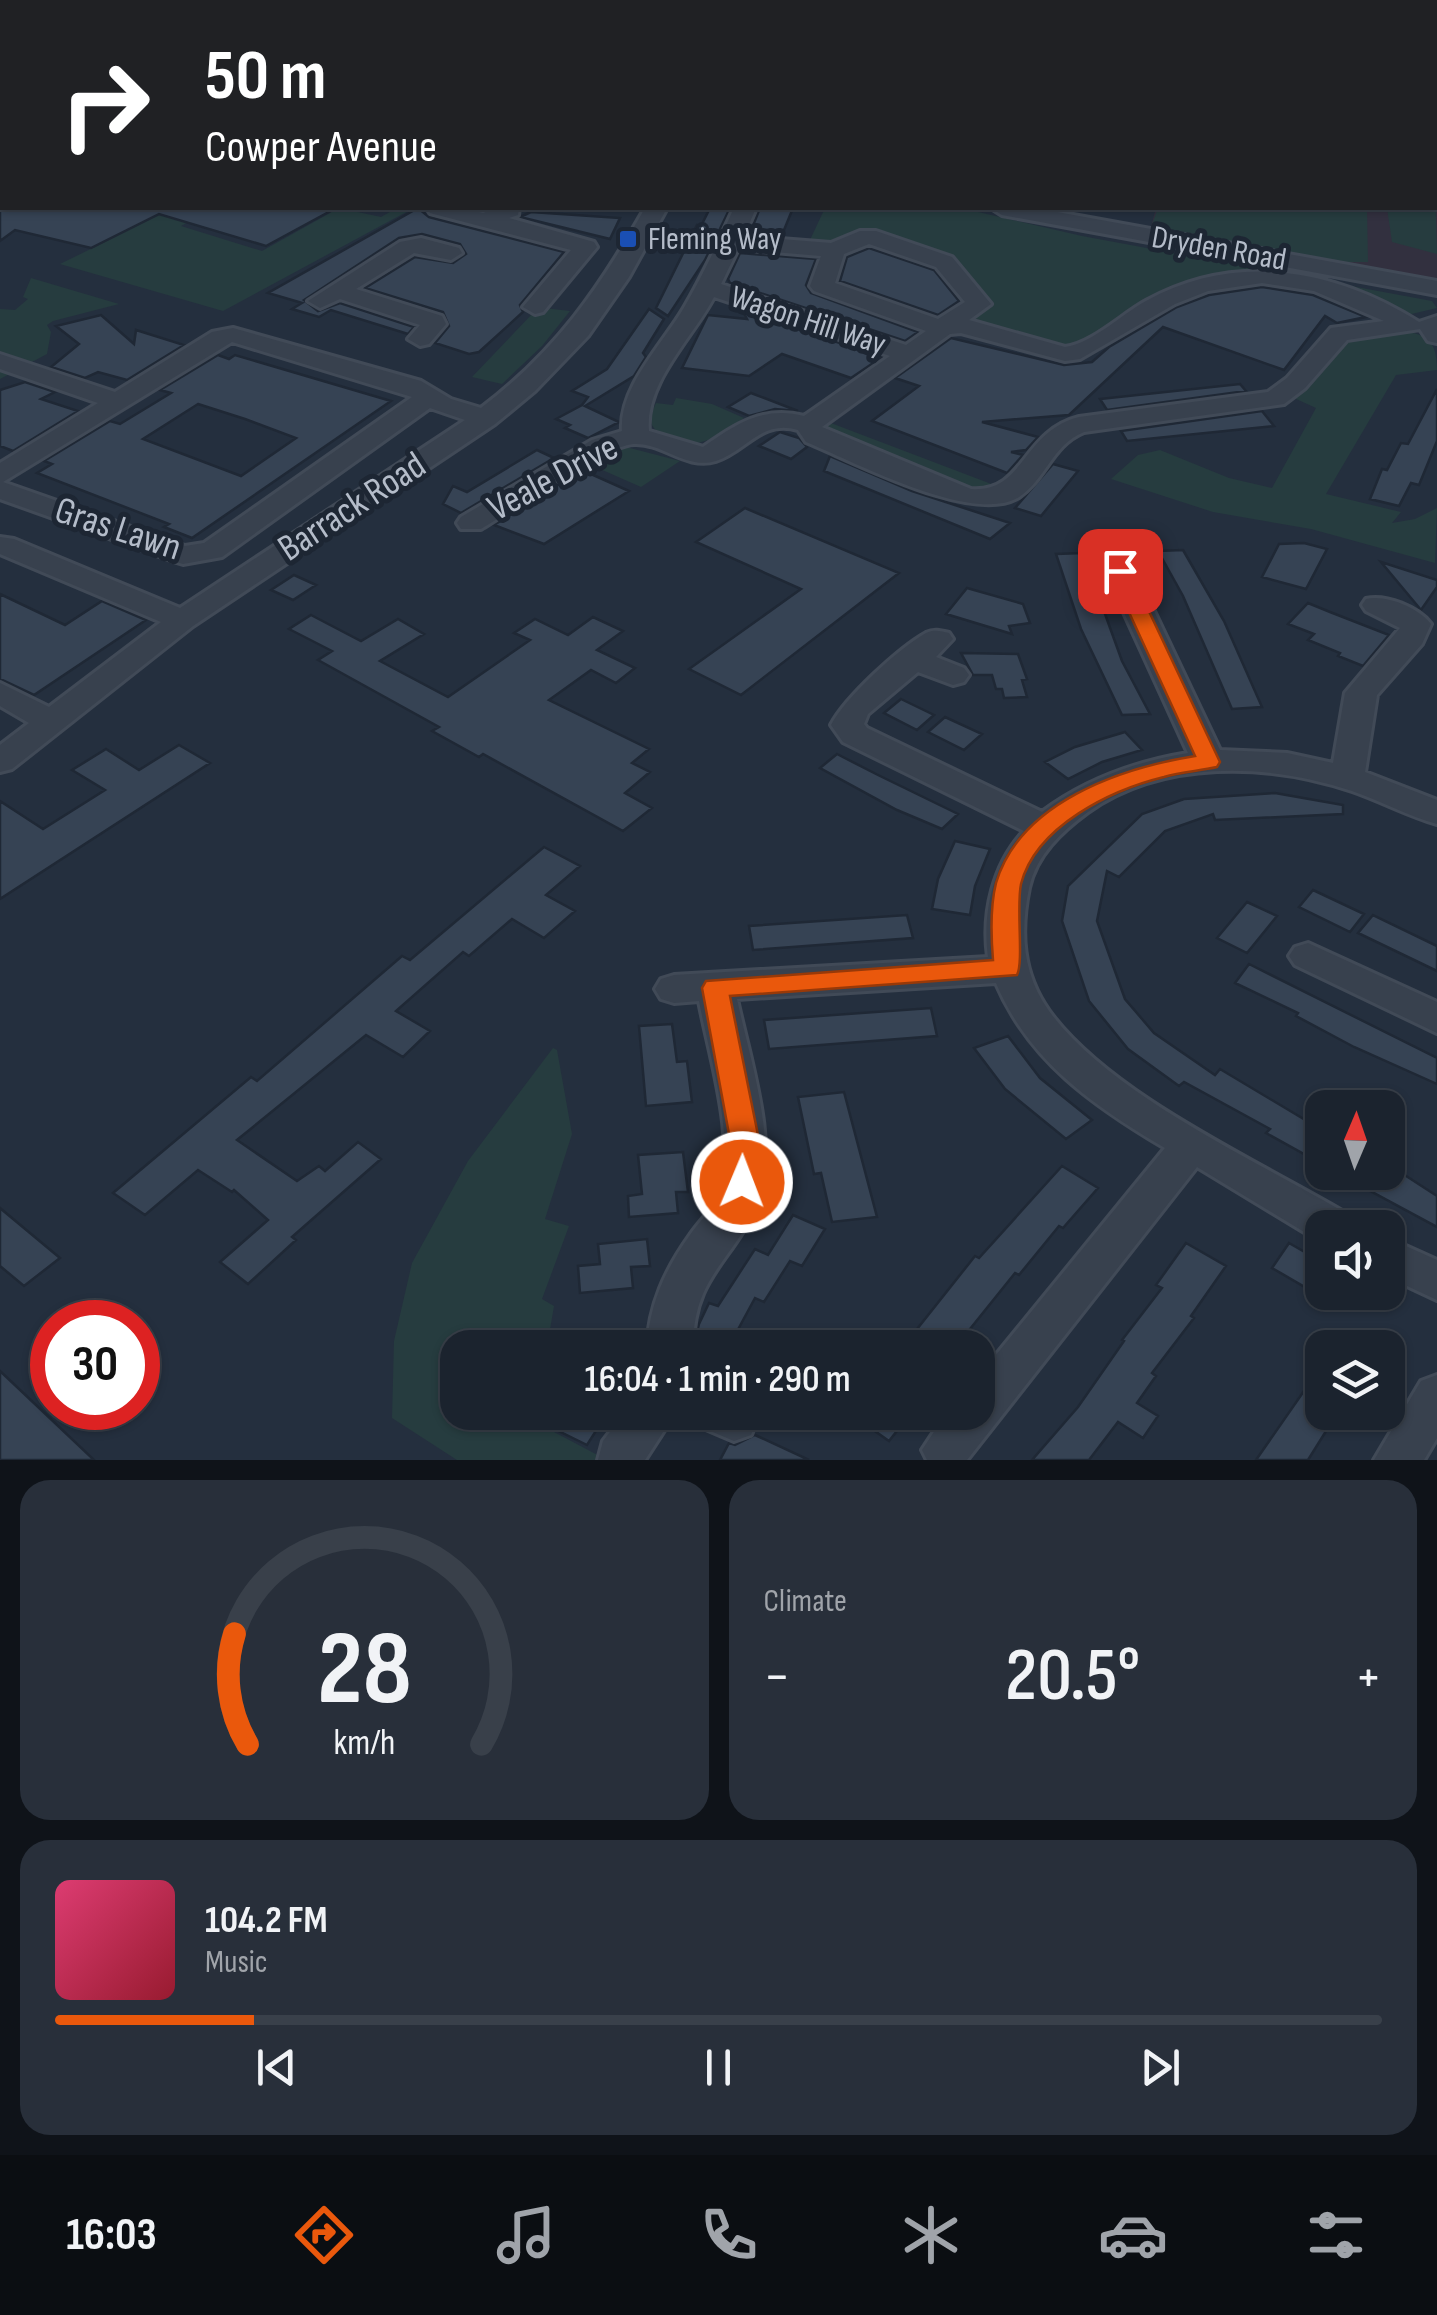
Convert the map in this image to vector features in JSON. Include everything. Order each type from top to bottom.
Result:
[{"type":"street","points":[[452,210],[503,217],[586,248],[540,300],[574,299]]},
{"type":"street","name":"Barrack Road","points":[[0,761],[182,620],[486,418],[544,369],[579,331],[618,277],[655,210]]},
{"type":"street","points":[[743,210],[702,296],[646,389],[634,421],[636,435],[700,456],[711,454],[767,419],[790,418],[808,425],[815,436],[966,497],[990,500],[1013,488],[1058,434],[1078,425],[1275,400],[1296,383],[1340,333],[1376,326],[1428,327]]},
{"type":"street","name":"Dryden Road","points":[[1013,210],[1437,288]]},
{"type":"street","points":[[420,339],[434,324],[432,320],[329,295],[408,247],[421,245],[458,257],[503,217]]},
{"type":"street","points":[[730,242],[834,250],[868,236],[951,266],[978,304],[808,425]]},
{"type":"street","points":[[834,250],[822,286],[940,328],[962,326],[1066,354],[1080,352],[1166,300],[1211,283],[1246,278],[1320,283],[1428,327]]},
{"type":"street","name":"Wagon Hill Way","points":[[702,296],[901,361]]},
{"type":"street","name":"Gras Lawn","points":[[0,475],[227,335],[243,336],[412,386],[486,418]]},
{"type":"street","points":[[0,361],[118,401]]},
{"type":"street","name":"Gras Lawn","points":[[0,490],[183,555],[212,551],[428,396]]},
{"type":"street","name":"Veale Drive","points":[[471,523],[601,446],[636,435]]},
{"type":"street","points":[[4,545],[182,620]]},
{"type":"street","points":[[1120,571],[1209,762]]},
{"type":"street","points":[[1347,777],[1361,692],[1411,638],[1416,624],[1377,605]]},
{"type":"street","points":[[953,676],[925,648],[855,710],[847,726],[855,734],[1045,827]]},
{"type":"street","points":[[0,693],[52,722]]},
{"type":"street","points":[[1305,1211],[1127,1106],[1064,1056],[1036,1023],[1007,969],[1004,934],[1009,883],[1027,847],[1045,827],[1106,788],[1162,769],[1209,762],[1266,762],[1347,777],[1437,813]]},
{"type":"street","points":[[1308,956],[1437,1020]]},
{"type":"street","points":[[669,1330],[677,1292],[729,1216],[742,1182],[746,1145],[695,989],[1007,969]]},
{"type":"street","points":[[995,1390],[1192,1144]]},
{"type":"street","points":[[1405,1265],[1437,1281]]},
{"type":"street","points":[[1398,1460],[1437,1396]]},
{"type":"street","points":[[620,1456],[640,1430]]},
{"type":"street","points":[[946,1450],[962,1430]]},
{"type":"shaded area","points":[[1155,210],[1437,210],[1437,279],[1150,230]]},
{"type":"green space","points":[[170,210],[210,210],[181,226],[262,251],[335,210],[381,217],[393,210],[410,210],[223,311],[60,264]]},
{"type":"green space","points":[[824,210],[970,210],[1082,236],[1432,301],[1437,308],[1403,316],[1320,282],[1209,282],[1068,352],[959,324],[981,306],[955,269],[865,233],[839,246],[809,242]]},
{"type":"green space","points":[[1157,210],[1367,210],[1368,262],[1342,262],[1150,230]]},
{"type":"green space","points":[[1387,210],[1436,210],[1437,254],[1392,242]]},
{"type":"green space","points":[[31,278],[119,304],[53,321],[47,325],[51,332],[47,354],[0,379],[0,309],[15,310],[28,299],[23,297]]},
{"type":"green space","points":[[544,308],[570,311],[542,346],[502,384],[472,377],[534,312]]},
{"type":"green space","points":[[1391,328],[1426,338],[1434,349],[1437,370],[1396,375],[1326,494],[1401,512],[1392,523],[1415,519],[1437,508],[1435,563],[1311,529],[1213,512],[1111,479],[1138,455],[1160,450],[1229,478],[1272,488],[1316,408],[1294,398],[1319,363],[1345,336]]},
{"type":"green space","points":[[676,398],[712,404],[744,418],[707,440],[677,442],[658,432],[649,419],[656,403],[673,405]]},
{"type":"green space","points":[[823,420],[994,485],[981,491],[818,428]]},
{"type":"green space","points":[[622,448],[680,461],[641,487],[591,465]]},
{"type":"green space","points":[[553,1048],[557,1050],[572,1134],[545,1219],[569,1226],[542,1299],[554,1306],[550,1330],[440,1330],[440,1430],[550,1430],[607,1460],[457,1460],[392,1418],[394,1341],[412,1263],[468,1161]]},
{"type":"building","points":[[0,210],[332,210],[266,246],[159,214],[91,248],[15,230],[0,241]]},
{"type":"building","points":[[414,210],[564,252],[520,305],[523,312],[479,352],[469,354],[435,343],[449,326],[443,312],[365,288],[415,257],[453,263],[466,254],[460,244],[422,234],[399,238],[304,300],[318,311],[340,303],[414,327],[408,334],[331,310],[319,317],[292,309],[302,303],[268,293]]},
{"type":"building","points":[[704,210],[729,210],[705,260],[668,316],[656,308],[697,225],[701,226],[708,212]]},
{"type":"building","points":[[759,210],[792,210],[782,235],[750,233]]},
{"type":"building","points":[[531,212],[620,218],[610,239],[520,217]]},
{"type":"building","points":[[869,248],[934,270],[959,301],[938,315],[840,281],[847,257]]},
{"type":"building","points":[[740,253],[816,259],[806,285],[811,293],[918,332],[905,341],[730,283],[728,279]]},
{"type":"building","points":[[1262,287],[1313,295],[1366,317],[1337,323],[1325,316],[1284,370],[1163,327],[1069,415],[982,422],[1038,437],[1026,450],[1011,452],[1023,455],[1007,473],[872,421],[919,386],[895,378],[951,338],[1064,365],[1092,362],[1109,347],[1177,307],[1209,295]]},
{"type":"building","points":[[649,309],[664,319],[634,376],[585,406],[619,422],[588,438],[565,428],[570,425],[556,419],[582,405],[588,397],[572,391],[607,369]]},
{"type":"building","points":[[743,311],[882,357],[851,378],[782,354],[749,376],[682,368],[708,315],[747,319]]},
{"type":"building","points":[[101,315],[134,344],[136,330],[184,345],[127,380],[98,372],[85,378],[51,367],[79,344],[56,326]]},
{"type":"building","points":[[218,355],[229,359],[235,355],[391,401],[192,538],[164,527],[169,524],[37,473],[52,464],[44,461],[110,421],[120,424],[171,393],[160,390]],"holes":[[[198,404],[296,438],[241,476],[143,439]]]},
{"type":"building","points":[[25,382],[55,392],[41,399],[78,411],[13,451],[0,446],[0,390]]},
{"type":"building","points":[[1240,384],[1246,391],[1107,410],[1100,399]]},
{"type":"building","points":[[1437,389],[1437,441],[1419,485],[1411,483],[1399,506],[1370,499],[1382,469],[1387,470],[1401,443],[1408,444]]},
{"type":"building","points":[[751,393],[798,411],[775,409],[749,416],[728,407]]},
{"type":"building","points":[[1262,411],[1274,426],[1127,441],[1121,431]]},
{"type":"building","points":[[780,432],[799,438],[807,447],[791,459],[759,446]]},
{"type":"building","points":[[537,450],[554,458],[461,513],[443,504],[453,486],[467,492]]},
{"type":"building","points":[[830,456],[912,491],[1010,523],[990,539],[824,471]]},
{"type":"building","points":[[1053,464],[1078,471],[1041,516],[1015,508]]},
{"type":"building","points":[[582,470],[629,491],[544,544],[494,525]]},
{"type":"building","points":[[745,508],[899,573],[741,695],[689,669],[801,589],[696,542]]},
{"type":"building","points":[[1304,543],[1327,549],[1306,589],[1262,577],[1279,544]]},
{"type":"building","points":[[1183,550],[1224,621],[1262,707],[1232,709],[1183,596],[1158,551]]},
{"type":"building","points":[[1083,553],[1122,661],[1150,714],[1122,715],[1081,629],[1056,554]]},
{"type":"building","points":[[1381,562],[1437,580],[1437,587],[1421,610]]},
{"type":"building","points":[[294,575],[316,585],[293,600],[271,590]]},
{"type":"building","points":[[967,588],[1023,604],[1030,623],[1009,626],[1012,634],[946,614]]},
{"type":"building","points":[[0,594],[65,625],[102,601],[146,620],[34,695],[0,679]]},
{"type":"building","points":[[1308,603],[1389,635],[1363,666],[1308,640],[1314,634],[1288,624]]},
{"type":"building","points":[[311,615],[361,641],[398,619],[424,634],[380,661],[448,697],[530,640],[514,633],[535,619],[568,635],[593,617],[623,631],[597,650],[635,668],[616,683],[591,670],[549,700],[649,749],[632,763],[650,772],[625,793],[652,808],[623,831],[483,754],[479,757],[432,731],[439,727],[318,660],[332,651],[289,629]]},
{"type":"building","points":[[961,653],[1018,654],[1027,679],[1022,680],[1027,697],[1004,698],[992,675],[973,675]]},
{"type":"building","points":[[901,699],[934,715],[917,730],[884,713]]},
{"type":"building","points":[[945,717],[982,734],[964,750],[928,732]]},
{"type":"building","points":[[1125,732],[1142,750],[1102,762],[1068,779],[1045,762],[1075,747]]},
{"type":"building","points":[[179,745],[210,763],[0,899],[0,801],[43,829],[105,790],[72,770],[106,749],[139,770]]},
{"type":"building","points":[[837,754],[958,814],[942,829],[897,810],[820,768]]},
{"type":"building","points":[[1275,793],[1343,805],[1343,814],[1215,820],[1213,814],[1165,831],[1119,877],[1107,871],[1097,921],[1125,999],[1154,1033],[1215,1075],[1220,1069],[1305,1120],[1305,1155],[1266,1133],[1270,1129],[1184,1082],[1179,1086],[1128,1049],[1089,1001],[1062,921],[1068,886],[1142,814],[1184,799]]},
{"type":"building","points":[[955,841],[990,849],[975,886],[970,915],[932,909],[938,879]]},
{"type":"building","points":[[544,847],[580,866],[546,895],[575,911],[544,938],[512,919],[469,956],[463,952],[396,1011],[430,1031],[403,1057],[366,1035],[237,1140],[297,1181],[319,1166],[325,1171],[358,1142],[381,1159],[292,1237],[296,1240],[248,1284],[220,1262],[268,1220],[234,1190],[198,1170],[145,1215],[113,1193],[251,1077],[257,1081],[402,956],[410,960]]},
{"type":"building","points":[[1313,890],[1364,914],[1350,932],[1299,907]]},
{"type":"building","points":[[1247,902],[1277,916],[1247,953],[1217,938]]},
{"type":"building","points":[[907,915],[913,938],[753,950],[749,926]]},
{"type":"building","points":[[1373,915],[1437,946],[1437,971],[1358,933]]},
{"type":"building","points":[[1249,964],[1437,1058],[1437,1084],[1354,1047],[1296,1016],[1298,1013],[1235,983]]},
{"type":"building","points":[[931,1008],[937,1036],[769,1049],[764,1020]]},
{"type":"building","points":[[672,1024],[677,1062],[687,1061],[692,1102],[646,1106],[639,1026]]},
{"type":"building","points":[[1008,1036],[1040,1078],[1092,1120],[1066,1139],[1005,1089],[974,1048]]},
{"type":"building","points":[[844,1092],[877,1217],[832,1222],[821,1173],[814,1174],[798,1097]]},
{"type":"building","points":[[683,1152],[688,1192],[676,1192],[678,1213],[629,1217],[628,1196],[642,1194],[638,1155]]},
{"type":"building","points":[[1062,1166],[1098,1188],[1063,1228],[1059,1226],[1019,1275],[1015,1273],[969,1330],[916,1330],[975,1256],[979,1258]]},
{"type":"building","points":[[1405,1175],[1437,1196],[1437,1227],[1368,1190],[1405,1190]]},
{"type":"building","points":[[0,1208],[60,1258],[24,1286],[0,1266]]},
{"type":"building","points":[[793,1215],[825,1229],[802,1266],[790,1261],[764,1302],[755,1298],[738,1330],[698,1328],[709,1303],[718,1306],[755,1249],[768,1255]]},
{"type":"building","points":[[647,1239],[650,1266],[631,1267],[633,1288],[580,1293],[578,1266],[600,1264],[598,1244]]},
{"type":"building","points":[[1186,1243],[1226,1266],[1191,1316],[1194,1318],[1152,1373],[1156,1376],[1137,1403],[1158,1416],[1143,1438],[1118,1422],[1089,1460],[1032,1460],[1078,1407],[1162,1288],[1156,1285]]},
{"type":"building","points":[[1289,1243],[1305,1252],[1305,1287],[1272,1268]]},
{"type":"building","points":[[0,1371],[30,1399],[30,1430],[62,1430],[94,1460],[0,1460]]},
{"type":"building","points":[[1305,1389],[1305,1430],[1327,1430],[1308,1460],[1256,1460]]},
{"type":"building","points":[[557,1430],[597,1430],[587,1445]]},
{"type":"building","points":[[873,1430],[898,1430],[889,1441]]},
{"type":"building","points":[[755,1435],[809,1460],[720,1460],[729,1443],[735,1445]]},
{"type":"place","name":"Fleming Way","points":[[628,239]]},
{"type":"route","points":[[742,1182],[746,1145],[729,1074],[716,988],[1007,969],[1004,934],[1009,883],[1027,847],[1045,827],[1083,799],[1136,776],[1209,762],[1120,571]]}]
